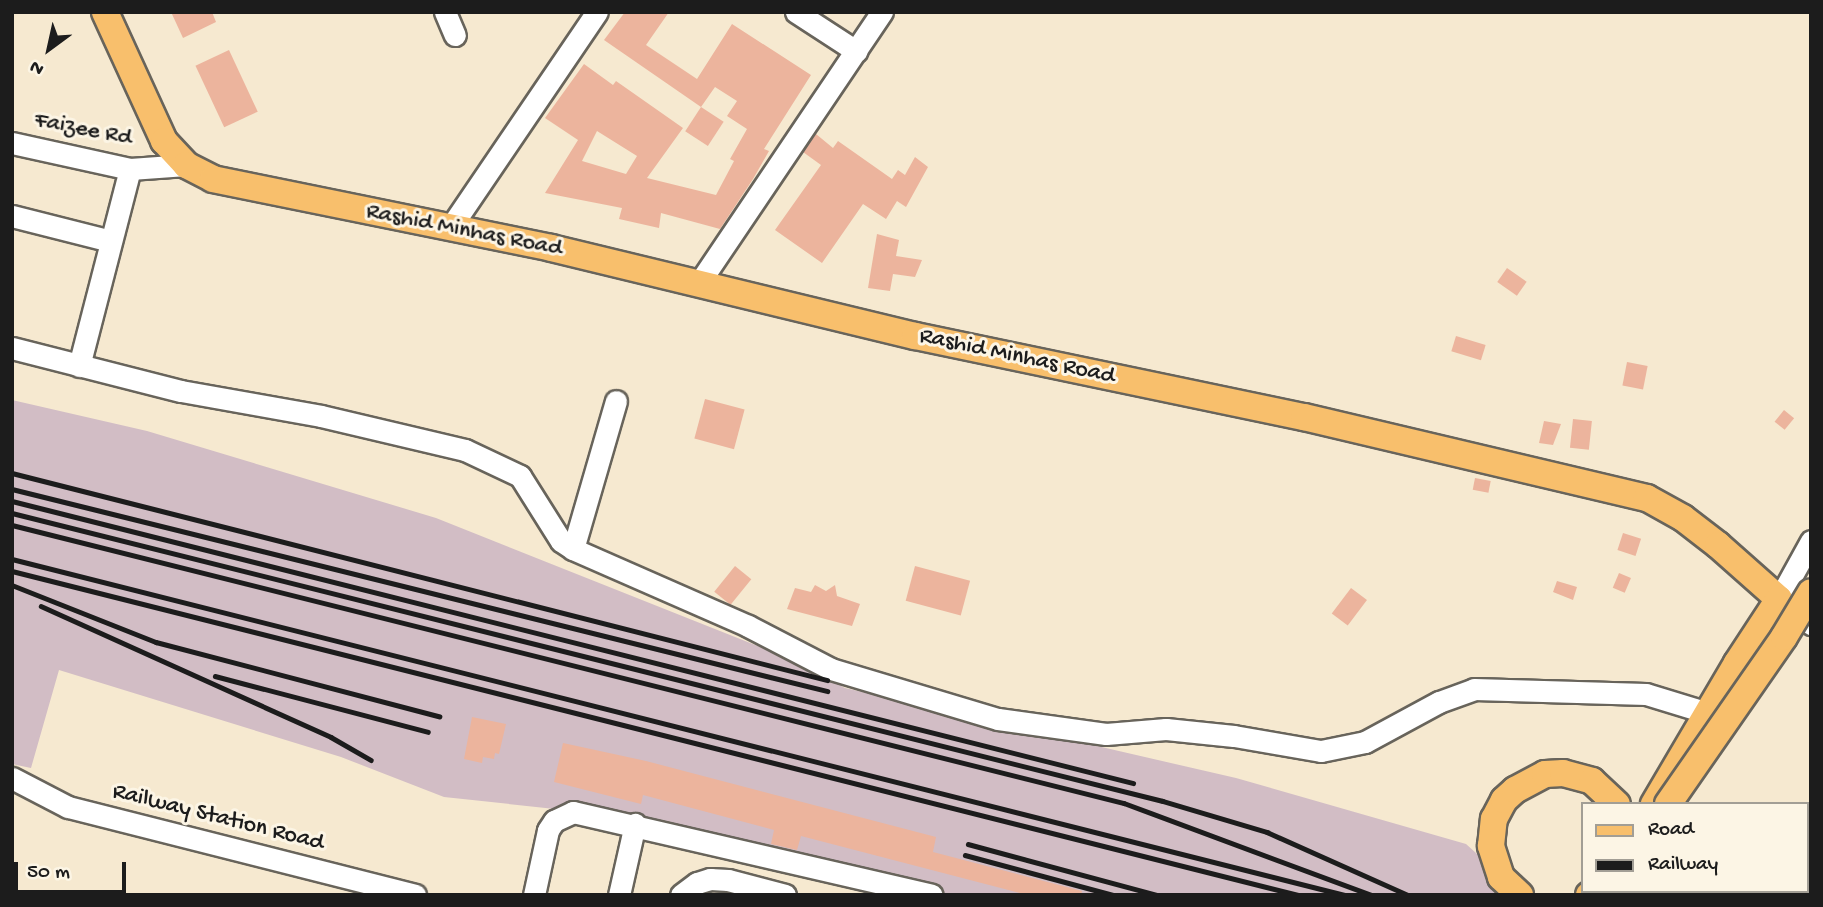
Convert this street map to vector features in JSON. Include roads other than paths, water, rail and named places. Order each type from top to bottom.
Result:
[{"type":"main road","points":[[105,12],[164,141],[186,165]]},
{"type":"main road","name":"Rashid Minhas Road","points":[[186,165],[213,180],[250,189],[450,228],[699,283],[915,336],[1304,417],[1608,486],[1647,498],[1683,518],[1779,599]]},
{"type":"main road","points":[[1669,802],[1784,637],[1811,592]]},
{"type":"main road","points":[[1655,802],[1779,599]]},
{"type":"main road","points":[[1691,802],[1811,623]]},
{"type":"main road","points":[[1520,895],[1501,877],[1491,846],[1494,819],[1504,800],[1524,783],[1545,774],[1584,777],[1600,785],[1615,802]]},
{"type":"street","points":[[445,12],[455,35]]},
{"type":"street","points":[[450,228],[597,12]]},
{"type":"street","points":[[796,12],[856,51]]},
{"type":"street","points":[[699,283],[882,12]]},
{"type":"street","name":"Faizee Rd","points":[[12,143],[130,169],[186,165]]},
{"type":"street","points":[[79,366],[130,169]]},
{"type":"street","points":[[12,216],[111,241]]},
{"type":"street","points":[[12,348],[181,391],[321,416],[466,450],[520,476],[562,541],[573,549],[748,626],[831,669],[998,719],[1106,734],[1177,730],[1234,736],[1321,751],[1365,743],[1439,702],[1474,688],[1646,694],[1708,713]]},
{"type":"street","points":[[573,549],[616,401]]},
{"type":"street","points":[[1779,599],[1811,541]]},
{"type":"street","name":"Rashid Minhas Road","points":[[1779,599],[1811,623]]},
{"type":"street","name":"Railway Station Road","points":[[12,778],[68,807],[415,895]]},
{"type":"street","points":[[534,895],[545,840],[554,821],[573,812],[635,824],[932,895]]},
{"type":"street","points":[[619,895],[635,824]]},
{"type":"street","points":[[681,895],[697,883],[710,879],[728,880],[785,895]]},
{"type":"railway","points":[[12,473],[827,680]]},
{"type":"railway","points":[[12,489],[827,691]]},
{"type":"railway","points":[[12,501],[1133,783]]},
{"type":"railway","points":[[12,513],[1163,801],[1267,832],[1408,895]]},
{"type":"railway","points":[[12,525],[1124,803],[1371,895]]},
{"type":"railway","points":[[12,559],[1345,895]]},
{"type":"railway","points":[[12,571],[1298,895]]},
{"type":"railway","points":[[12,585],[156,642],[439,716]]},
{"type":"railway","points":[[41,606],[331,737],[371,760]]},
{"type":"railway","points":[[215,676],[428,732]]},
{"type":"railway","points":[[968,844],[1157,895]]},
{"type":"railway","points":[[965,855],[1113,895]]}]
